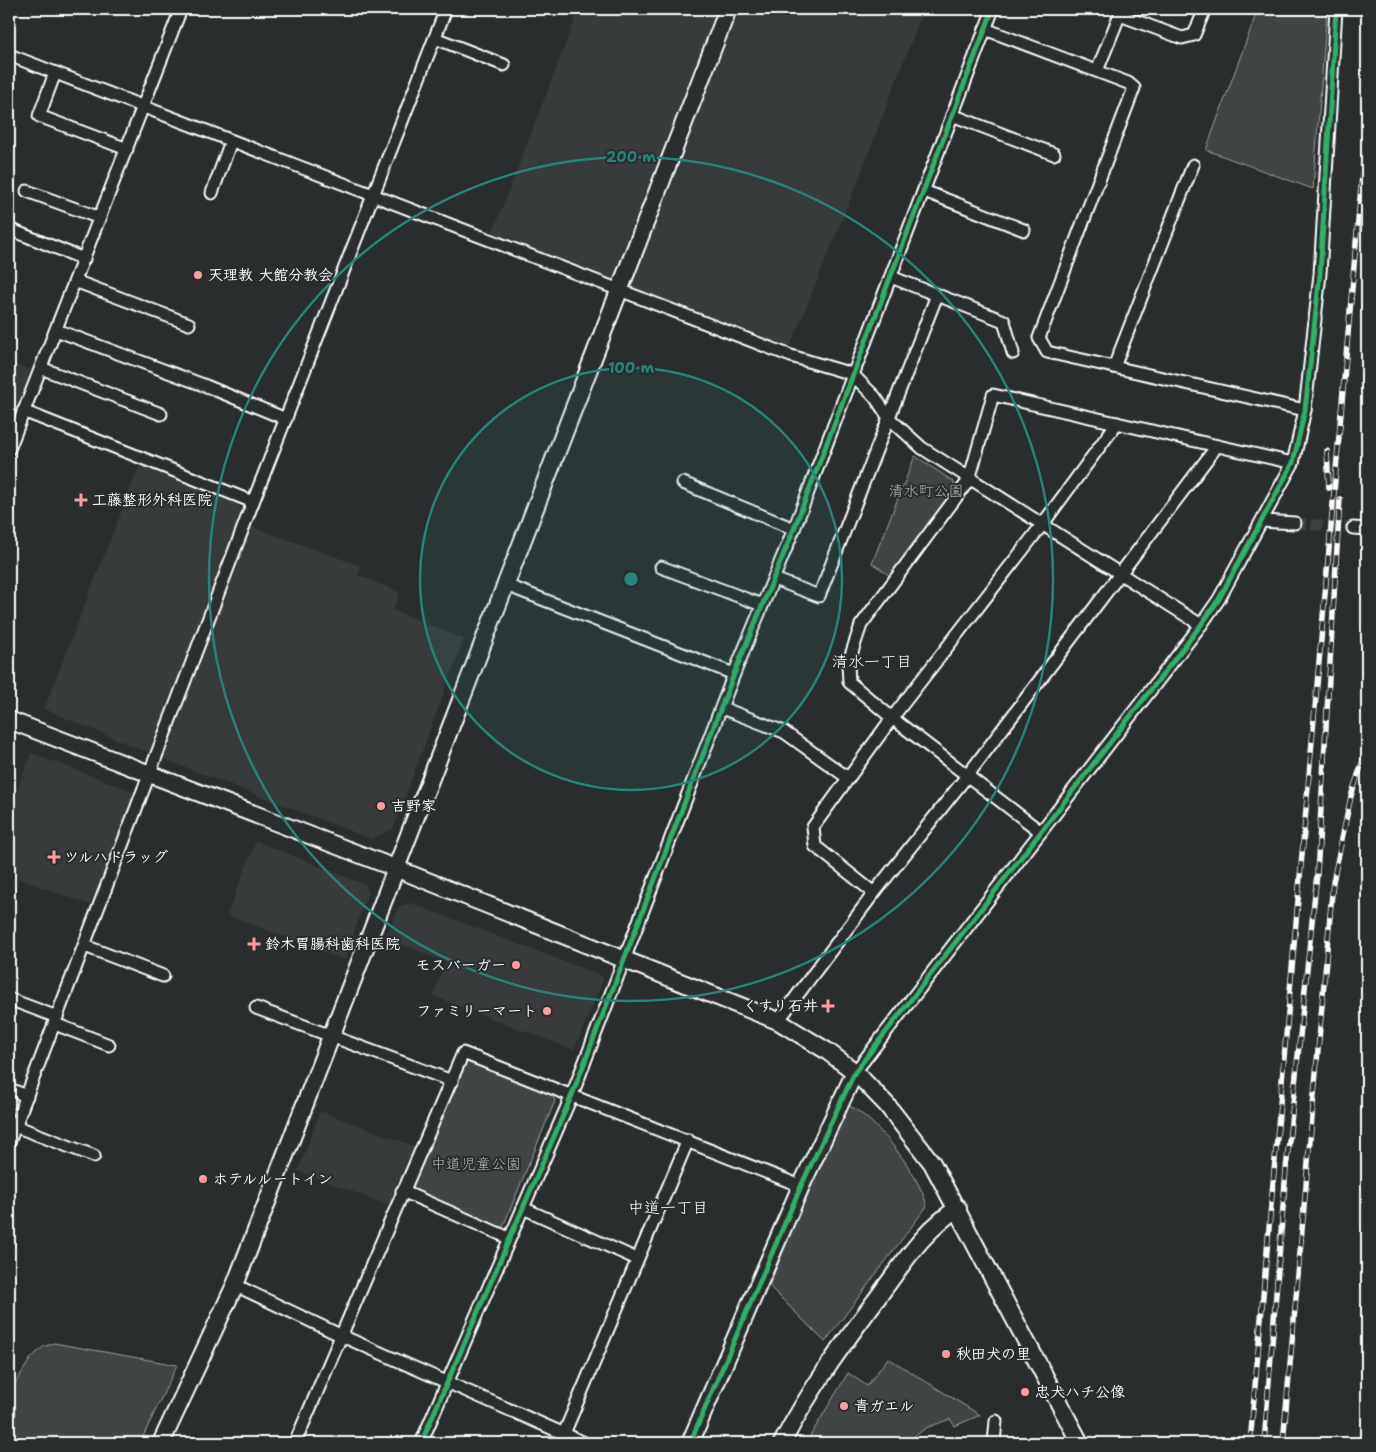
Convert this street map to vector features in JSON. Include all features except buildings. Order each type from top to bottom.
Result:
[{"type":"street","points":[[9,449],[181,9]]},
{"type":"street","points":[[9,1142],[151,774],[253,502],[446,9]]},
{"type":"street","points":[[161,1443],[235,1285],[728,9]]},
{"type":"street","points":[[420,1443],[572,1095],[734,674],[794,529],[852,374],[892,277],[992,9]]},
{"type":"street","points":[[1097,71],[1121,12],[1182,38],[1194,36],[1205,9]]},
{"type":"street","points":[[690,1443],[801,1186],[855,1072],[1201,625],[1219,599],[1293,462],[1305,410],[1320,274],[1336,9]]},
{"type":"street","points":[[985,29],[1128,83],[1134,88],[1039,338],[1047,352],[1305,410]]},
{"type":"street","points":[[435,38],[504,65]]},
{"type":"street","points":[[9,55],[791,356],[852,374],[875,397],[890,418],[922,448],[1201,625]]},
{"type":"street","points":[[55,73],[39,116],[127,149]]},
{"type":"street","points":[[952,115],[1054,154]]},
{"type":"street","points":[[212,193],[231,140]]},
{"type":"street","points":[[1114,367],[1193,165]]},
{"type":"street","points":[[27,191],[100,218]]},
{"type":"street","points":[[924,191],[1024,230]]},
{"type":"street","points":[[9,229],[84,259]]},
{"type":"street","points":[[892,277],[1004,321],[1013,353]]},
{"type":"street","points":[[75,281],[189,324]]},
{"type":"street","points":[[774,579],[819,596],[937,295]]},
{"type":"street","points":[[56,330],[206,386],[286,419]]},
{"type":"street","points":[[41,368],[161,414]]},
{"type":"street","points":[[1041,832],[966,776],[849,682],[848,664],[861,625],[970,480],[992,396],[1293,462]]},
{"type":"street","points":[[23,411],[253,502]]},
{"type":"street","points":[[874,893],[815,846],[813,827],[892,718],[1042,525],[1117,422]]},
{"type":"street","points":[[778,1021],[1217,446]]},
{"type":"street","points":[[683,483],[794,529]]},
{"type":"street","points":[[1262,521],[1295,523]]},
{"type":"street","points":[[1353,528],[1367,529]]},
{"type":"street","points":[[661,567],[762,605]]},
{"type":"street","points":[[506,586],[734,674]]},
{"type":"street","points":[[722,708],[784,732],[848,778]]},
{"type":"street","points":[[9,720],[625,958],[778,1021],[827,1051],[855,1072],[912,1134],[932,1163],[958,1208],[1080,1443]]},
{"type":"street","points":[[85,946],[163,976]]},
{"type":"street","points":[[9,999],[109,1045]]},
{"type":"street","points":[[256,1008],[452,1081]]},
{"type":"street","points":[[295,1443],[463,1053],[801,1186]]},
{"type":"street","points":[[9,1089],[27,1096]]},
{"type":"street","points":[[15,1126],[94,1156]]},
{"type":"street","points":[[562,1439],[688,1140]]},
{"type":"street","points":[[402,1191],[509,1238]]},
{"type":"street","points":[[523,1208],[637,1259]]},
{"type":"street","points":[[782,1443],[813,1388],[856,1326],[923,1238],[940,1220],[958,1208]]},
{"type":"street","points":[[235,1285],[342,1336],[447,1382],[562,1439],[585,1443]]},
{"type":"street","points":[[994,1443],[996,1421]]},
{"type":"shaded area","points":[[579,9],[901,9],[921,16],[856,186],[789,349],[492,234]]},
{"type":"shaded area","points":[[9,362],[31,370],[9,428]]},
{"type":"shaded area","points":[[140,464],[237,501],[243,515],[149,753],[44,709]]},
{"type":"shaded area","points":[[250,526],[361,566],[358,575],[400,592],[393,610],[464,639],[393,829],[371,839],[161,758]]},
{"type":"shaded area","points":[[31,753],[135,792],[93,906],[9,875],[9,812]]},
{"type":"shaded area","points":[[256,841],[366,885],[368,892],[345,960],[227,915]]},
{"type":"shaded area","points":[[411,903],[602,976],[603,981],[574,1050],[433,996],[446,962],[386,938],[399,906]]},
{"type":"shaded area","points":[[320,1111],[416,1147],[390,1206],[298,1171]]},
{"type":"green space","points":[[1258,9],[1327,9],[1313,189],[1206,150]]},
{"type":"green space","name":"清水町公園","points":[[915,456],[954,482],[955,491],[890,576],[872,563]]},
{"type":"green space","name":"中道児童公園","points":[[467,1061],[552,1094],[555,1101],[502,1229],[415,1192],[413,1186]]},
{"type":"green space","points":[[848,1105],[860,1112],[872,1123],[896,1149],[916,1179],[927,1206],[825,1342],[769,1286],[839,1114]]},
{"type":"green space","points":[[54,1343],[177,1365],[140,1443],[9,1443],[9,1393],[31,1358],[43,1347]]},
{"type":"green space","points":[[888,1358],[980,1415],[955,1426],[950,1419],[926,1428],[905,1443],[806,1443],[848,1373],[867,1386]]},
{"type":"tunnel","points":[[1295,523],[1353,528]]},
{"type":"railway","points":[[1250,1443],[1367,119]]},
{"type":"railway","points":[[1327,451],[1329,488]]},
{"type":"railway","points":[[1264,1443],[1286,1170],[1317,874],[1340,499]]},
{"type":"railway","points":[[1283,1443],[1333,882],[1351,796],[1367,748]]},
{"type":"cycle path","points":[[421,1443],[572,1095],[734,674],[794,529],[993,9]]},
{"type":"cycle path","points":[[690,1443],[801,1186],[855,1072],[1201,625],[1219,599],[1293,463],[1305,410],[1320,274],[1336,9]]},
{"type":"place","name":"天理教 大館分教会","points":[[198,275]]},
{"type":"place","name":"工藤整形外科医院","points":[[81,500]]},
{"type":"place","name":"吉野家","points":[[381,806]]},
{"type":"place","name":"ツルハドラッグ","points":[[54,857]]},
{"type":"place","name":"鈴木胃腸科歯科医院","points":[[254,944]]},
{"type":"place","name":"モスバーガー","points":[[516,965]]},
{"type":"place","name":"くすり石井","points":[[828,1006]]},
{"type":"place","name":"ファミリーマート","points":[[547,1011]]},
{"type":"place","name":"ホテルルートイン","points":[[203,1179]]},
{"type":"place","name":"秋田犬の里","points":[[946,1354]]},
{"type":"place","name":"忠犬ハチ公像","points":[[1025,1392]]},
{"type":"place","name":"青ガエル","points":[[844,1406]]},
{"type":"district","name":"清水一丁目","points":[[872,661]]},
{"type":"district","name":"中道一丁目","points":[[668,1207]]}]
